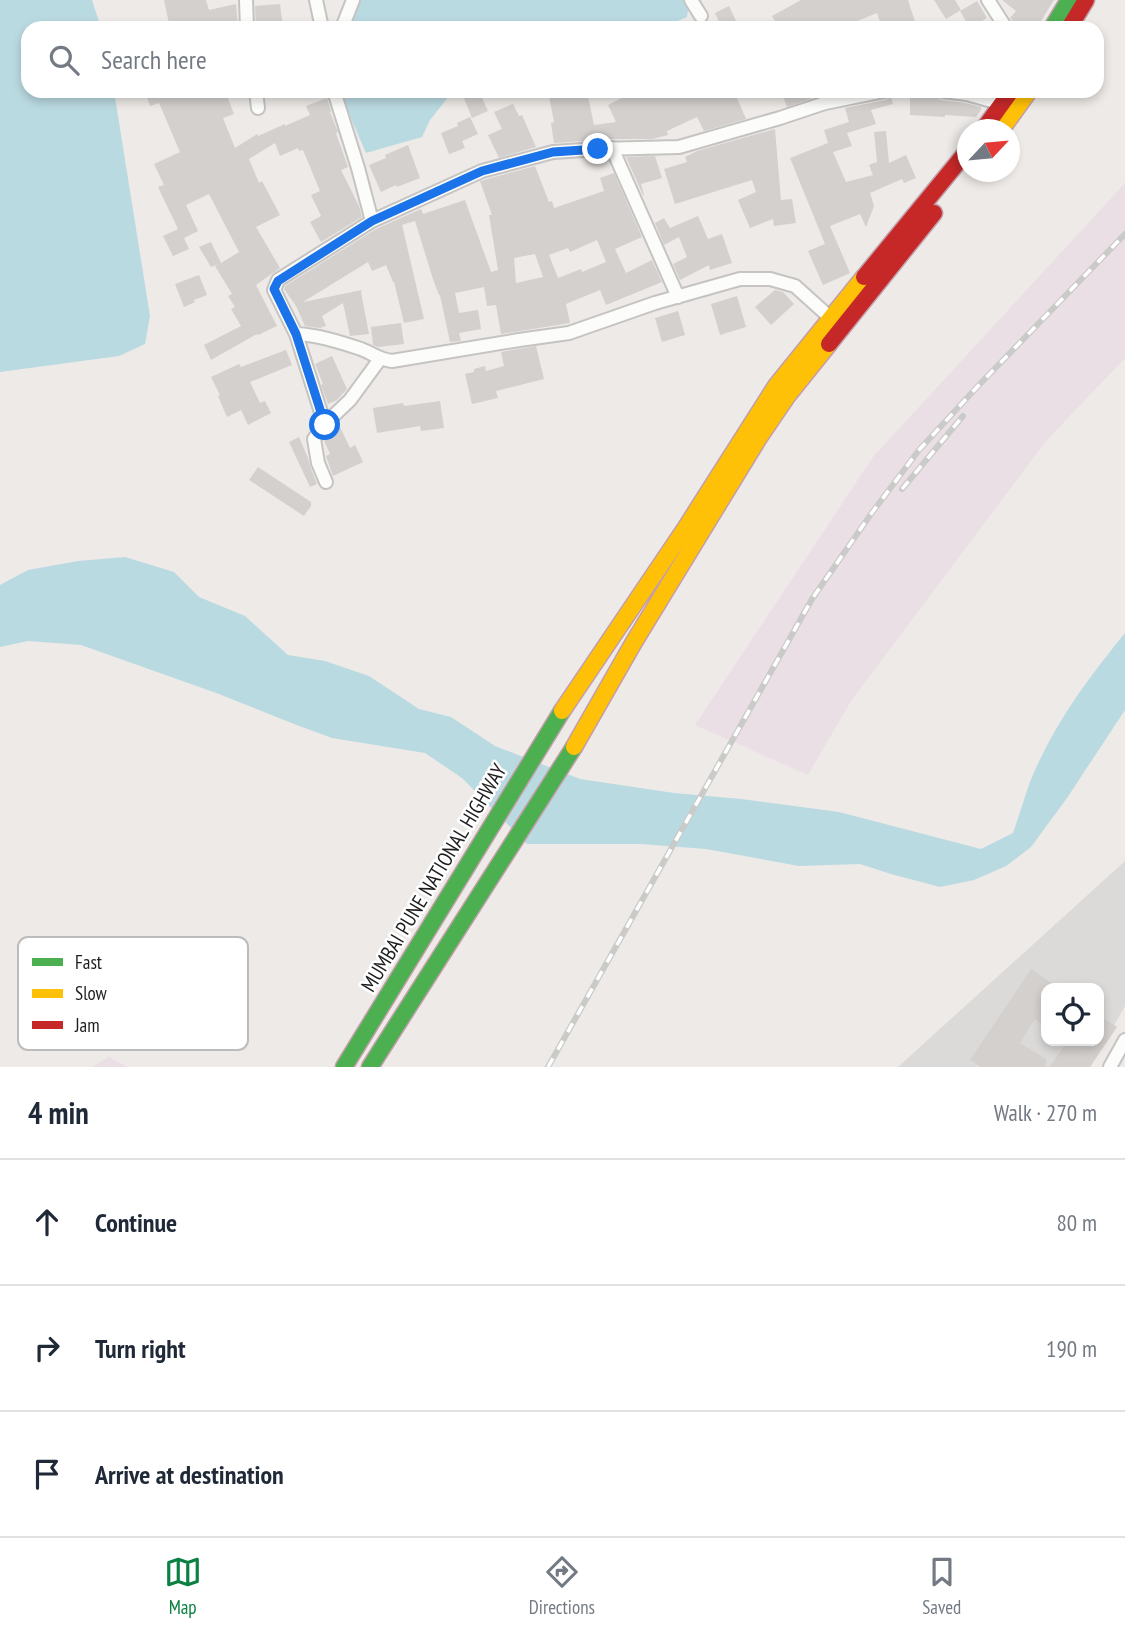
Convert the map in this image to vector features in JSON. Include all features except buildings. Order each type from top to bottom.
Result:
[{"type":"highway","points":[[1056,21],[1069,0]]},
{"type":"highway","points":[[1073,21],[1086,0]]},
{"type":"highway","points":[[993,119],[1010,101]]},
{"type":"highway","points":[[1004,119],[1010,101]]},
{"type":"highway","points":[[370,1067],[585,730],[634,642],[758,439],[836,323],[957,164]]},
{"type":"highway","points":[[836,323],[960,182]]},
{"type":"highway","name":"MUMBAI PUNE NATIONAL HIGHWAY","points":[[344,1067],[561,712],[677,540],[739,441],[776,386],[836,323]]},
{"type":"street","points":[[246,0],[247,21]]},
{"type":"street","points":[[316,0],[320,21]]},
{"type":"street","points":[[345,21],[353,0]]},
{"type":"street","points":[[691,0],[701,16]]},
{"type":"street","points":[[988,0],[1002,21]]},
{"type":"street","points":[[257,98],[258,108]]},
{"type":"street","points":[[336,98],[372,221]]},
{"type":"street","points":[[325,425],[296,334],[274,289],[278,281],[372,221],[482,171],[553,152],[679,147],[780,118],[821,98]]},
{"type":"street","points":[[992,98],[1010,101]]},
{"type":"street","points":[[612,148],[678,297]]},
{"type":"street","points":[[296,334],[309,334],[365,350],[380,359],[392,361],[569,333],[740,279],[770,279],[795,286],[836,323]]},
{"type":"street","points":[[326,482],[318,464],[314,439],[350,400],[380,359]]},
{"type":"street","points":[[1110,1067],[1125,1040]]},
{"type":"shaded area","points":[[1125,183],[1125,358],[1046,441],[851,701],[808,775],[695,725],[873,457]]},
{"type":"shaded area","points":[[1125,861],[1125,1006],[1104,1043],[1104,983],[1041,983],[1041,1046],[1102,1046],[1090,1067],[898,1067]]},
{"type":"shaded area","points":[[109,1057],[128,1067],[92,1067]]},
{"type":"water","points":[[0,0],[92,0],[99,21],[21,21],[21,98],[115,98],[150,316],[145,344],[119,356],[0,372]]},
{"type":"water","points":[[358,0],[686,0],[689,3],[687,17],[678,21],[349,21]]},
{"type":"water","points":[[447,98],[430,120],[422,137],[366,153],[343,100]]},
{"type":"water","points":[[125,557],[174,572],[199,597],[245,616],[288,655],[325,661],[369,676],[419,709],[451,717],[495,746],[580,779],[839,812],[981,849],[1013,833],[1030,782],[1049,742],[1084,685],[1125,633],[1125,710],[1031,847],[1006,866],[974,880],[940,887],[860,864],[799,866],[706,849],[641,844],[527,844],[462,778],[425,753],[332,738],[81,645],[28,641],[0,647],[0,585],[28,570],[78,561]]},
{"type":"railway","points":[[548,1067],[812,599],[919,450],[1125,234]]},
{"type":"railway","points":[[902,489],[963,416]]},
{"type":"traffic: fast","points":[[1056,21],[1069,0]]},
{"type":"traffic: fast","points":[[344,1067],[562,711]]},
{"type":"traffic: fast","points":[[370,1067],[574,747]]},
{"type":"traffic: slow","points":[[1009,119],[1024,98]]},
{"type":"traffic: slow","points":[[562,711],[685,529],[776,386],[864,277]]},
{"type":"traffic: slow","points":[[574,747],[634,642],[758,439],[788,395],[829,344]]},
{"type":"traffic: jam","points":[[1073,21],[1086,0]]},
{"type":"traffic: jam","points":[[991,119],[1006,98]]},
{"type":"traffic: jam","points":[[864,277],[957,163]]},
{"type":"traffic: jam","points":[[829,344],[934,213]]},
{"type":"route","points":[[325,425],[296,334],[274,289],[275,284],[372,221],[482,171],[553,152],[598,149]]}]
